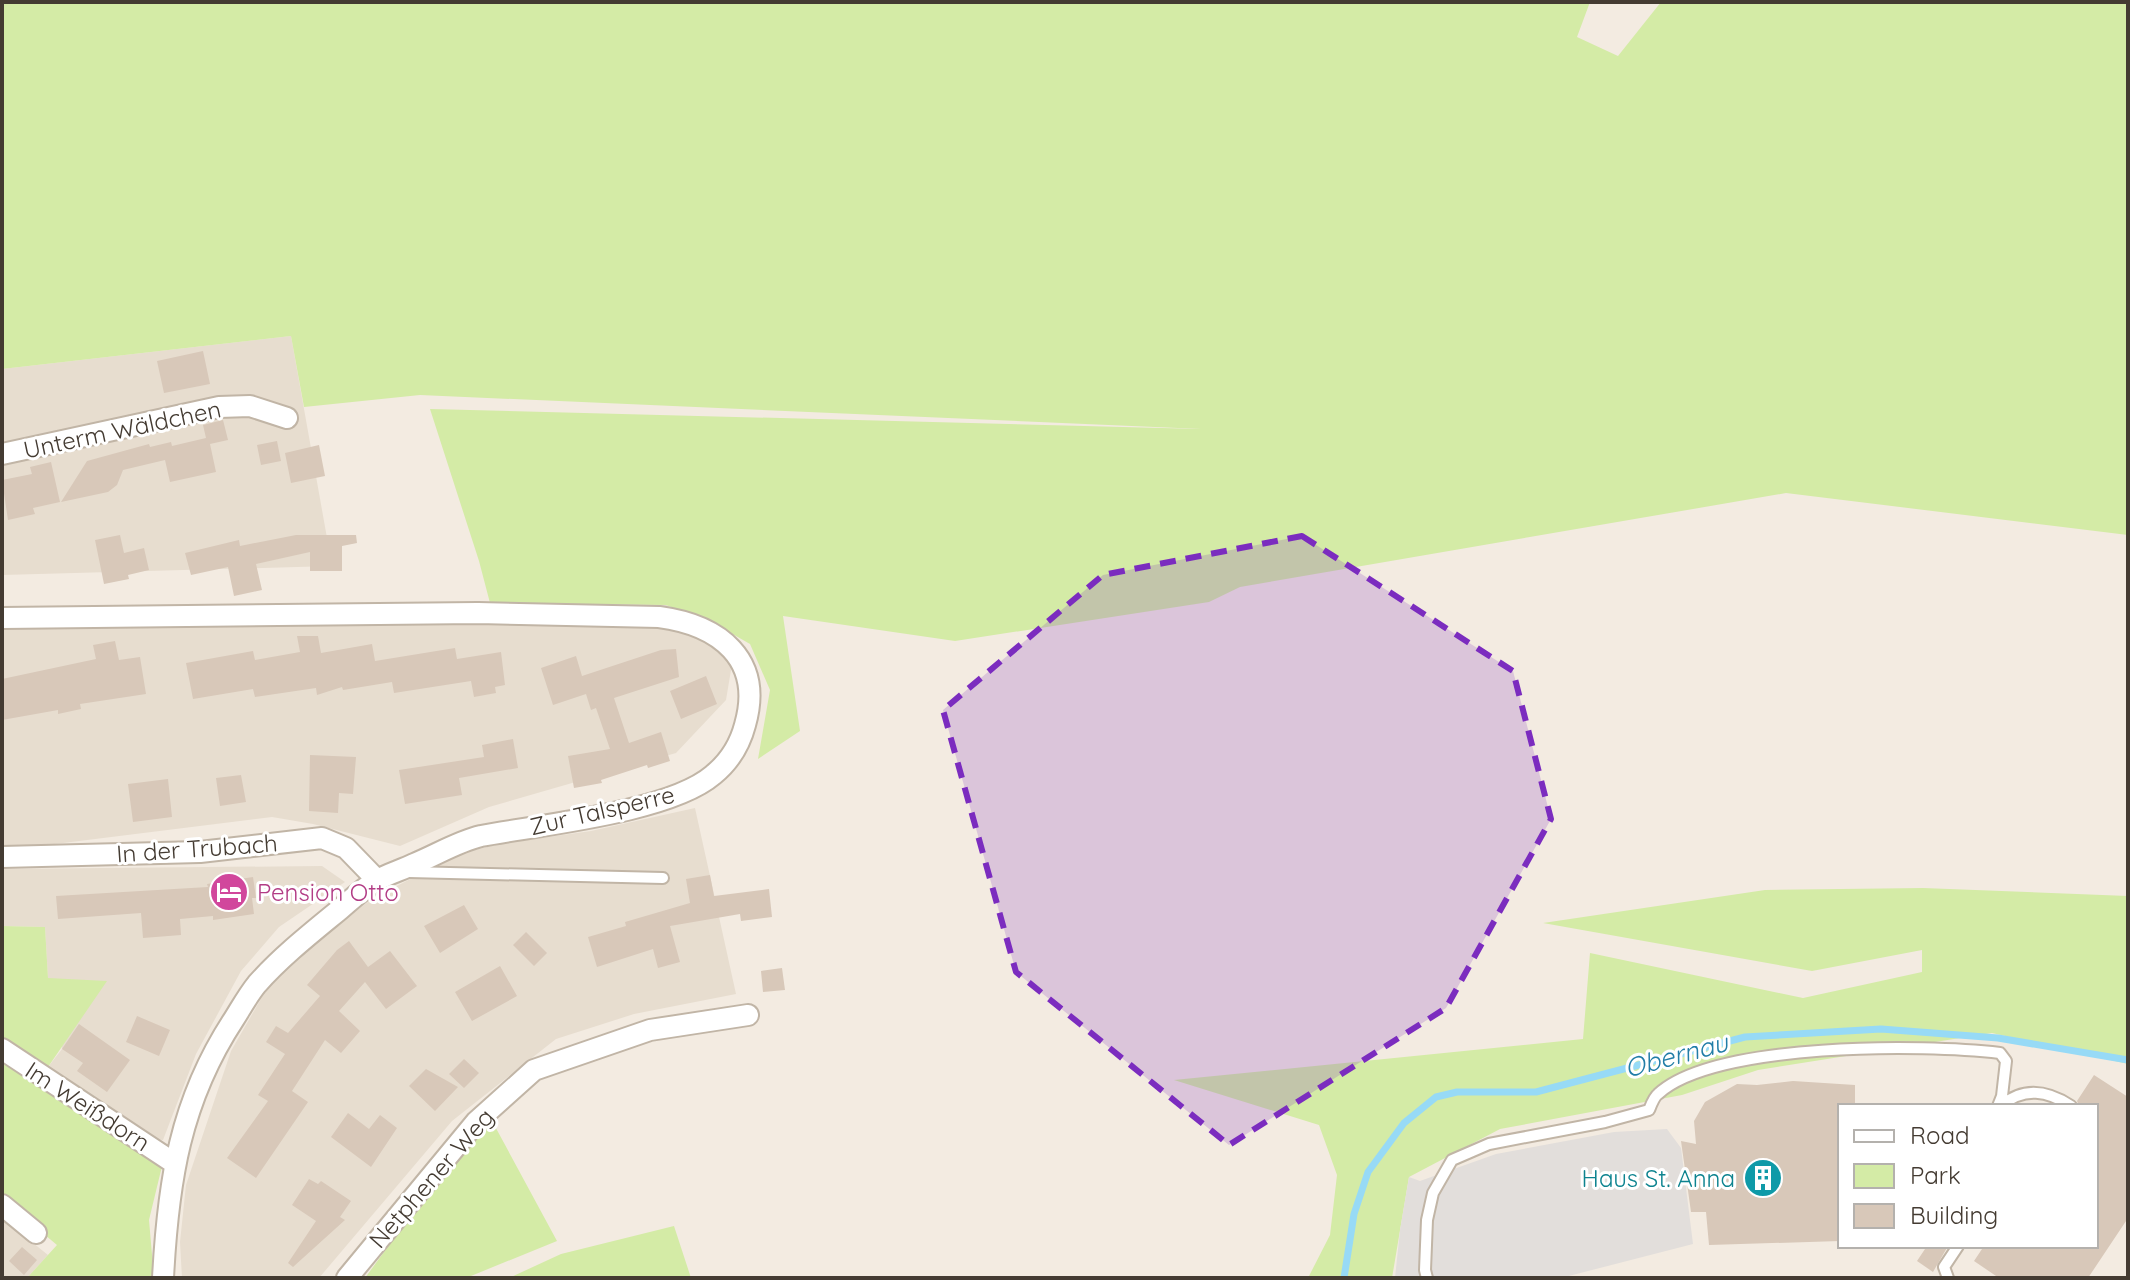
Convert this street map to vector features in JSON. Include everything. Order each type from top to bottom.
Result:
[{"type":"street","name":"Unterm Wäldchen","points":[[2,454],[219,407],[250,406],[287,418]]},
{"type":"street","name":"Zur Talsperre","points":[[2,618],[478,613],[659,617],[682,620],[714,634],[741,660],[751,693],[741,738],[726,763],[711,777],[684,792],[629,809],[476,837],[377,880],[303,939],[256,985],[220,1041],[201,1080],[174,1163],[167,1206],[163,1278]]},
{"type":"street","name":"In der Trubach","points":[[2,857],[200,852],[322,838],[346,848],[377,880]]},
{"type":"street","name":"Netphener Weg","points":[[347,1278],[476,1122],[534,1070],[650,1030],[748,1015]]},
{"type":"street","name":"Im Weißdorn","points":[[2,1049],[174,1163]]},
{"type":"street","points":[[2,1205],[36,1233]]},
{"type":"lane","points":[[398,872],[663,878]]},
{"type":"lane","points":[[1427,1278],[1427,1220],[1433,1193],[1452,1160],[1489,1144],[1605,1122],[1649,1110],[1657,1094],[1684,1078],[1718,1067],[1746,1059],[1787,1054],[1881,1048],[1938,1047],[2000,1053],[2006,1061],[2000,1104]]},
{"type":"lane","points":[[2003,1104],[2014,1096],[2030,1092],[2056,1096],[2068,1104]]},
{"type":"lane","points":[[1948,1278],[1944,1267],[1957,1248]]},
{"type":"highlighted area","points":[[1302,536],[1513,671],[1551,819],[1446,1008],[1229,1145],[1016,972],[943,710],[1103,575]]},
{"type":"shaded area","points":[[291,336],[332,566],[2,575],[2,369]]},
{"type":"shaded area","points":[[392,603],[666,605],[715,624],[733,658],[726,700],[676,753],[489,807],[400,846],[272,817],[55,844],[2,846],[2,613]]},
{"type":"shaded area","points":[[695,808],[736,994],[634,1014],[556,1039],[452,1121],[319,1278],[182,1278],[180,1242],[186,1185],[231,1051],[266,990],[307,947],[372,899],[458,854],[500,844],[591,831]]},
{"type":"shaded area","points":[[322,866],[345,882],[279,927],[241,971],[196,1054],[163,1140],[154,1139],[48,1067],[62,1049],[48,978],[45,927],[2,926],[2,869]]},
{"type":"shaded area","points":[[1667,1129],[1681,1148],[1693,1244],[1561,1278],[1395,1278],[1409,1177],[1420,1181],[1496,1154],[1614,1132]]},
{"type":"shaded area","points":[[2,1218],[48,1255],[27,1278],[2,1278]]},
{"type":"green space","points":[[2,2],[1590,2],[1577,37],[1618,56],[1661,2],[2128,2],[2128,535],[1786,493],[1240,587],[1209,602],[955,641],[783,616],[800,731],[758,759],[770,690],[750,644],[715,624],[666,605],[490,603],[430,409],[1201,429],[420,395],[304,407],[291,336],[2,369]]},
{"type":"green space","points":[[1923,888],[2128,896],[2128,1064],[1992,1033],[1758,1070],[1682,1095],[1500,1129],[1409,1177],[1392,1278],[1308,1278],[1330,1235],[1337,1175],[1319,1125],[1174,1080],[1583,1039],[1590,953],[1803,998],[1922,972],[1922,950],[1812,971],[1543,923],[1765,890]]},
{"type":"green space","points":[[2,926],[45,927],[48,978],[107,981],[48,1067],[2,1038]]},
{"type":"green space","points":[[2,1058],[163,1162],[149,1220],[154,1278],[27,1278],[57,1245],[2,1199]]},
{"type":"green space","points":[[491,1119],[557,1241],[466,1278],[365,1278],[422,1200]]},
{"type":"green space","points":[[674,1226],[691,1278],[509,1278],[561,1254]]},
{"type":"building","points":[[203,351],[210,384],[164,393],[157,361]]},
{"type":"building","points":[[223,420],[228,440],[210,444],[216,472],[170,482],[165,460],[123,470],[117,485],[108,492],[61,502],[87,461],[149,444],[150,447],[171,442],[172,446],[206,438],[203,425]]},
{"type":"building","points":[[277,441],[281,461],[261,465],[257,445]]},
{"type":"building","points":[[319,445],[325,476],[291,483],[285,453]]},
{"type":"building","points":[[51,462],[60,502],[33,508],[35,514],[8,520],[2,480],[32,474],[30,467]]},
{"type":"building","points":[[120,535],[124,553],[144,548],[149,570],[128,575],[129,579],[104,584],[95,540]]},
{"type":"building","points":[[296,535],[356,535],[357,543],[342,546],[342,571],[310,571],[310,552],[256,564],[262,590],[234,596],[228,567],[191,575],[185,553],[239,540],[240,546]]},
{"type":"building","points":[[297,636],[318,636],[321,653],[372,644],[375,661],[455,648],[457,659],[501,652],[505,685],[495,687],[496,693],[474,697],[471,681],[394,693],[392,682],[343,690],[342,687],[317,695],[316,688],[255,697],[253,689],[193,699],[186,663],[253,651],[255,660],[300,652]]},
{"type":"building","points":[[115,641],[119,660],[140,657],[146,694],[80,704],[81,709],[58,714],[58,710],[2,720],[2,679],[96,659],[93,645]]},
{"type":"building","points":[[676,649],[679,677],[614,698],[629,743],[661,732],[670,761],[648,768],[647,765],[601,780],[602,783],[574,788],[568,756],[610,749],[596,708],[591,710],[586,694],[553,705],[541,668],[576,656],[582,676],[661,650]]},
{"type":"building","points":[[706,676],[717,704],[681,719],[670,691]]},
{"type":"building","points":[[513,739],[518,768],[459,778],[462,795],[405,804],[399,770],[484,757],[482,745]]},
{"type":"building","points":[[310,755],[356,757],[353,794],[339,793],[338,813],[309,811]]},
{"type":"building","points":[[241,775],[246,802],[220,806],[216,778]]},
{"type":"building","points":[[168,779],[172,817],[133,822],[128,784]]},
{"type":"building","points":[[710,875],[714,896],[769,889],[772,917],[741,921],[740,914],[670,926],[680,962],[658,968],[653,949],[597,967],[588,937],[626,926],[625,922],[690,903],[686,879]]},
{"type":"building","points":[[253,877],[256,898],[252,898],[254,914],[213,920],[213,916],[180,919],[181,935],[143,938],[141,913],[58,919],[56,896],[208,887],[207,884]]},
{"type":"building","points":[[464,905],[478,929],[440,953],[424,926]]},
{"type":"building","points":[[526,932],[547,953],[534,966],[513,945]]},
{"type":"building","points":[[349,941],[368,967],[390,951],[417,986],[386,1009],[365,982],[339,1011],[360,1031],[341,1053],[325,1040],[292,1091],[308,1102],[256,1178],[227,1158],[268,1101],[258,1095],[285,1054],[266,1042],[276,1026],[288,1033],[320,996],[307,985],[337,950]]},
{"type":"building","points":[[500,966],[517,996],[472,1021],[455,992]]},
{"type":"building","points":[[782,968],[785,990],[763,992],[761,971]]},
{"type":"building","points":[[137,1016],[170,1030],[159,1056],[126,1042]]},
{"type":"building","points":[[79,1024],[130,1060],[107,1092],[77,1071],[83,1063],[62,1049]]},
{"type":"building","points":[[464,1059],[479,1073],[464,1088],[449,1074]]},
{"type":"building","points":[[426,1069],[458,1087],[435,1111],[409,1086]]},
{"type":"building","points":[[2094,1075],[2128,1097],[2128,1218],[2088,1278],[1999,1278],[1974,1261],[1983,1248],[2098,1248],[2098,1104],[2078,1104],[2077,1101]]},
{"type":"building","name":"Haus St. Anna","points":[[1793,1081],[1855,1085],[1855,1104],[1838,1104],[1838,1241],[1709,1245],[1706,1212],[1691,1212],[1681,1141],[1696,1144],[1694,1121],[1705,1102],[1737,1084]]},
{"type":"building","points":[[348,1113],[369,1129],[380,1115],[397,1128],[371,1167],[331,1137]]},
{"type":"building","points":[[309,1179],[318,1184],[321,1181],[351,1201],[340,1217],[345,1220],[293,1267],[288,1263],[316,1221],[292,1205]]},
{"type":"building","points":[[22,1247],[37,1260],[24,1275],[9,1261]]},
{"type":"building","points":[[1926,1248],[1947,1248],[1933,1272],[1917,1261]]},
{"type":"waterway","name":"Obernau","points":[[1344,1278],[1354,1214],[1368,1172],[1404,1123],[1436,1097],[1457,1092],[1536,1092],[1745,1037],[1881,1029],[1998,1038],[2128,1060]]},
{"type":"place","name":"Pension Otto","points":[[229,892]]},
{"type":"place","name":"Haus St. Anna","points":[[1763,1178]]}]
